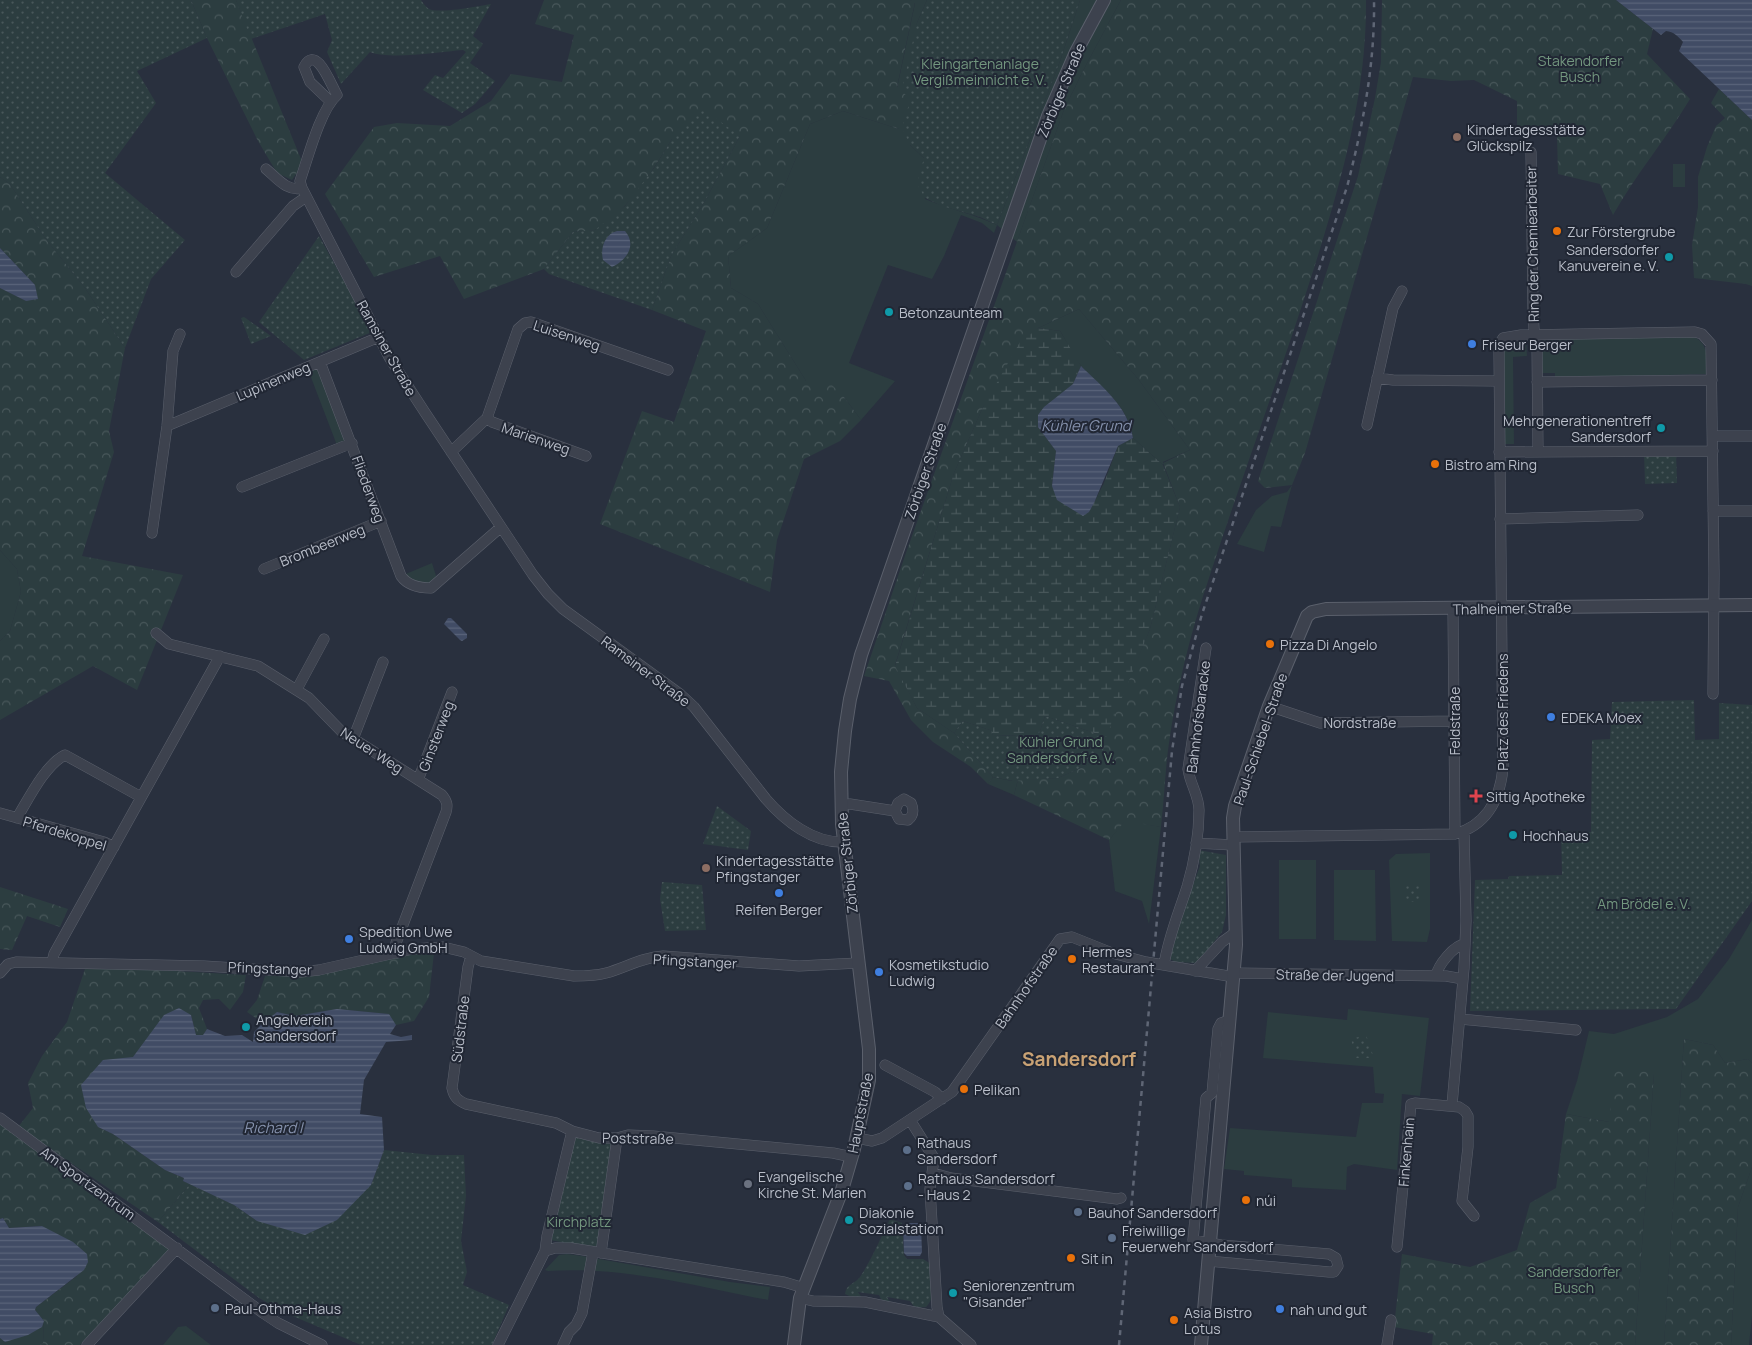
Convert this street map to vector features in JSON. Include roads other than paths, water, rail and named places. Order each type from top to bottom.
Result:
[{"type":"street","name":"Zörbiger Straße","points":[[858,962],[843,842],[841,805],[841,772],[845,731],[853,684],[861,656],[1048,116],[1076,52],[1104,0]]},
{"type":"street","points":[[304,193],[300,181],[330,101]]},
{"type":"street","name":"Ring der Chemiearbeiter","points":[[1531,152],[1533,310],[1538,452]]},
{"type":"street","points":[[266,169],[287,187],[304,193]]},
{"type":"street","points":[[236,272],[304,193]]},
{"type":"street","name":"Ramsiner Straße","points":[[304,193],[397,369],[533,575],[555,602],[680,694],[694,707],[766,799],[780,814],[816,837],[827,841],[843,842]]},
{"type":"street","points":[[1367,425],[1393,308],[1402,291]]},
{"type":"street","name":"Luisenweg","points":[[451,452],[487,418],[518,329],[525,323],[531,322],[668,370]]},
{"type":"street","name":"Ring der Chemiearbeiter","points":[[1501,608],[1499,345],[1503,338],[1535,334],[1695,332],[1702,334],[1711,344],[1713,606]]},
{"type":"street","points":[[152,533],[167,426],[173,351],[180,334]]},
{"type":"street","name":"Lupinenweg","points":[[167,426],[379,337]]},
{"type":"street","name":"Fliederweg","points":[[320,362],[401,576],[406,582],[412,585],[431,588],[501,527]]},
{"type":"street","points":[[1377,378],[1393,380],[1499,381]]},
{"type":"street","points":[[1537,382],[1712,380]]},
{"type":"street","name":"Marienweg","points":[[487,418],[492,422],[586,456]]},
{"type":"street","points":[[1713,436],[1752,436]]},
{"type":"street","points":[[242,487],[352,443]]},
{"type":"street","points":[[1499,452],[1713,450]]},
{"type":"street","points":[[1713,511],[1752,511]]},
{"type":"street","points":[[1500,519],[1638,515]]},
{"type":"street","name":"Brombeerweg","points":[[264,569],[381,521]]},
{"type":"street","name":"Thalheimer Straße","points":[[1312,612],[1326,610],[1752,605]]},
{"type":"street","points":[[1713,606],[1713,694]]},
{"type":"street","name":"Feldstraße","points":[[1452,1105],[1465,944],[1454,721],[1453,608]]},
{"type":"street","name":"Platz des Friedens","points":[[1460,832],[1483,817],[1492,806],[1502,782],[1501,608]]},
{"type":"street","name":"Paul-Schiebel-Straße","points":[[1201,1345],[1217,1162],[1218,1095],[1230,1020],[1234,975],[1236,932],[1233,841],[1235,806],[1269,706],[1303,624],[1312,612]]},
{"type":"street","name":"Neuer Weg","points":[[156,633],[169,644],[254,664],[309,698],[335,726],[353,739],[442,795],[447,803],[447,807],[396,943],[396,953]]},
{"type":"street","points":[[297,689],[324,639]]},
{"type":"street","name":"Bahnhofsbaracke","points":[[1159,964],[1166,949],[1191,872],[1196,843],[1199,802],[1191,784],[1188,769],[1206,648]]},
{"type":"street","points":[[52,962],[54,954],[220,656]]},
{"type":"street","points":[[353,739],[383,662]]},
{"type":"street","name":"Ginsterweg","points":[[418,780],[452,692]]},
{"type":"street","name":"Nordstraße","points":[[1269,706],[1320,723],[1454,721]]},
{"type":"street","name":"Pferdekoppel","points":[[17,818],[38,784],[56,760],[65,755],[142,797]]},
{"type":"street","points":[[841,805],[850,804],[895,811]]},
{"type":"street","name":"Pferdekoppel","points":[[0,813],[104,842],[114,847]]},
{"type":"street","points":[[1196,843],[1460,832]]},
{"type":"street","points":[[1196,971],[1222,942],[1236,932]]},
{"type":"street","name":"Bahnhofstraße","points":[[857,1138],[872,1141],[882,1138],[942,1100],[955,1088],[1060,939],[1072,937],[1112,953],[1159,964],[1196,971],[1234,975]]},
{"type":"street","points":[[1436,976],[1438,969],[1454,951],[1461,944],[1465,944]]},
{"type":"street","name":"Pfingstanger","points":[[0,973],[12,962],[204,966],[301,972],[319,970],[413,949],[442,947],[486,962],[582,976],[605,974],[643,959],[662,956],[799,966],[858,962]]},
{"type":"street","name":"Südstraße","points":[[458,1100],[453,1095],[452,1088],[471,956]]},
{"type":"street","name":"Hauptstraße","points":[[794,1345],[802,1293],[842,1190],[857,1138],[867,1093],[870,1062],[858,962]]},
{"type":"street","name":"Straße der Jugend","points":[[1234,975],[1436,976],[1463,979]]},
{"type":"street","points":[[1460,1019],[1576,1030]]},
{"type":"street","points":[[885,1064],[935,1092],[942,1100]]},
{"type":"street","points":[[1208,1261],[1329,1272],[1334,1272],[1338,1266],[1336,1258],[1329,1254],[1221,1245],[1193,1240],[1206,1098],[1218,1095]]},
{"type":"street","name":"Poststraße","points":[[458,1100],[466,1104],[556,1124],[572,1131],[599,1138],[617,1138],[628,1135],[653,1136],[833,1153],[852,1157]]},
{"type":"street","name":"Finkenhain","points":[[1397,1247],[1411,1104],[1452,1105]]},
{"type":"street","points":[[1452,1105],[1459,1106],[1468,1116],[1468,1147],[1462,1201],[1474,1216]]},
{"type":"street","name":"Am Sportzentrum","points":[[0,1118],[271,1319],[322,1345]]},
{"type":"street","points":[[910,1120],[934,1158],[930,1189],[939,1317]]},
{"type":"street","points":[[498,1345],[545,1251],[572,1131]]},
{"type":"street","points":[[563,1345],[582,1313],[597,1253],[617,1138]]},
{"type":"street","points":[[1201,1160],[1217,1162]]},
{"type":"street","points":[[932,1173],[951,1178],[1121,1198]]},
{"type":"street","points":[[545,1251],[564,1247],[779,1281],[813,1301],[865,1302],[939,1317],[971,1345]]},
{"type":"street","points":[[87,1345],[177,1248]]},
{"type":"street","points":[[1388,1345],[1391,1320]]},
{"type":"water","points":[[1616,0],[1752,0],[1752,120],[1679,51],[1683,42],[1678,36],[1666,31],[1661,35]]},
{"type":"water","points":[[617,231],[625,231],[629,236],[630,247],[626,256],[612,267],[603,260],[602,251],[604,242],[609,235]]},
{"type":"water","points":[[0,248],[35,285],[38,299],[26,301],[0,288]]},
{"type":"water","name":"Kühler Grund","points":[[1081,366],[1120,407],[1126,416],[1133,438],[1118,446],[1094,503],[1089,512],[1083,516],[1057,500],[1052,486],[1056,451],[1038,427],[1038,415],[1044,407],[1073,384]]},
{"type":"water","points":[[448,618],[451,618],[467,634],[467,638],[462,641],[460,640],[444,624]]},
{"type":"water","name":"Richard I","points":[[179,1008],[191,1015],[196,1035],[203,1035],[207,1029],[225,1036],[242,1035],[253,1042],[254,1032],[277,1012],[295,1016],[337,1009],[389,1014],[396,1025],[390,1034],[401,1037],[412,1035],[412,1040],[386,1042],[364,1080],[360,1114],[382,1117],[384,1150],[371,1185],[337,1220],[305,1235],[257,1221],[234,1205],[183,1181],[184,1178],[165,1170],[113,1134],[98,1127],[86,1108],[81,1085],[103,1060],[133,1057],[164,1015]]},
{"type":"water","points":[[3,1218],[9,1228],[42,1226],[73,1242],[87,1254],[88,1262],[84,1270],[36,1307],[35,1310],[44,1321],[42,1327],[28,1335],[5,1342],[0,1338],[0,1219]]},
{"type":"water","points":[[906,1223],[918,1223],[921,1226],[922,1252],[920,1256],[907,1256],[904,1253],[903,1227]]},
{"type":"railway","points":[[1119,1345],[1172,751],[1182,686],[1202,614],[1347,187],[1367,94],[1374,24],[1374,0]]},
{"type":"place","name":"Kindertagesstätte Glückspilz","points":[[1457,137]]},
{"type":"place","name":"Zur Förstergrube","points":[[1557,231]]},
{"type":"place","name":"Sandersdorfer Kanuverein e. V.","points":[[1669,257]]},
{"type":"place","name":"Betonzaunteam","points":[[889,312]]},
{"type":"place","name":"Friseur Berger","points":[[1472,344]]},
{"type":"place","name":"Mehrgenerationentreff Sandersdorf","points":[[1661,428]]},
{"type":"place","name":"Bistro am Ring","points":[[1435,464]]},
{"type":"place","name":"Pizza Di Angelo","points":[[1270,644]]},
{"type":"place","name":"EDEKA Moex","points":[[1551,717]]},
{"type":"place","name":"Sittig Apotheke","points":[[1476,796]]},
{"type":"place","name":"Hochhaus","points":[[1513,835]]},
{"type":"place","name":"Kindertagesstätte Pfingstanger","points":[[706,868]]},
{"type":"place","name":"Reifen Berger","points":[[779,893]]},
{"type":"place","name":"Spedition Uwe Ludwig GmbH","points":[[349,939]]},
{"type":"place","name":"Hermes Restaurant","points":[[1072,959]]},
{"type":"place","name":"Kosmetikstudio Ludwig","points":[[879,972]]},
{"type":"place","name":"Angelverein Sandersdorf","points":[[246,1027]]},
{"type":"place","name":"Pelikan","points":[[964,1089]]},
{"type":"place","name":"Rathaus Sandersdorf","points":[[907,1150]]},
{"type":"place","name":"Evangelische Kirche St. Marien","points":[[748,1184]]},
{"type":"place","name":"Rathaus Sandersdorf - Haus 2","points":[[908,1186]]},
{"type":"place","name":"núi","points":[[1246,1200]]},
{"type":"place","name":"Bauhof Sandersdorf","points":[[1078,1212]]},
{"type":"place","name":"Diakonie Sozialstation","points":[[849,1220]]},
{"type":"place","name":"Freiwillige Feuerwehr Sandersdorf","points":[[1112,1238]]},
{"type":"place","name":"Sit in","points":[[1071,1258]]},
{"type":"place","name":"Seniorenzentrum \"Gisander\"","points":[[953,1293]]},
{"type":"place","name":"Paul-Othma-Haus","points":[[215,1308]]},
{"type":"place","name":"nah und gut","points":[[1280,1309]]},
{"type":"place","name":"Asia Bistro Lotus","points":[[1174,1320]]},
{"type":"district","name":"Sandersdorf","points":[[1079,1059]]},
{"type":"park label","name":"Stakendorfer Busch","points":[[1580,68]]},
{"type":"park label","name":"Kleingartenanlage Vergißmeinnicht e. V.","points":[[980,72]]},
{"type":"park label","name":"Kühler Grund Sandersdorf e. V.","points":[[1061,750]]},
{"type":"park label","name":"Am Brödel e. V.","points":[[1644,903]]},
{"type":"park label","name":"Kirchplatz","points":[[579,1221]]},
{"type":"park label","name":"Sandersdorfer Busch","points":[[1574,1279]]}]
